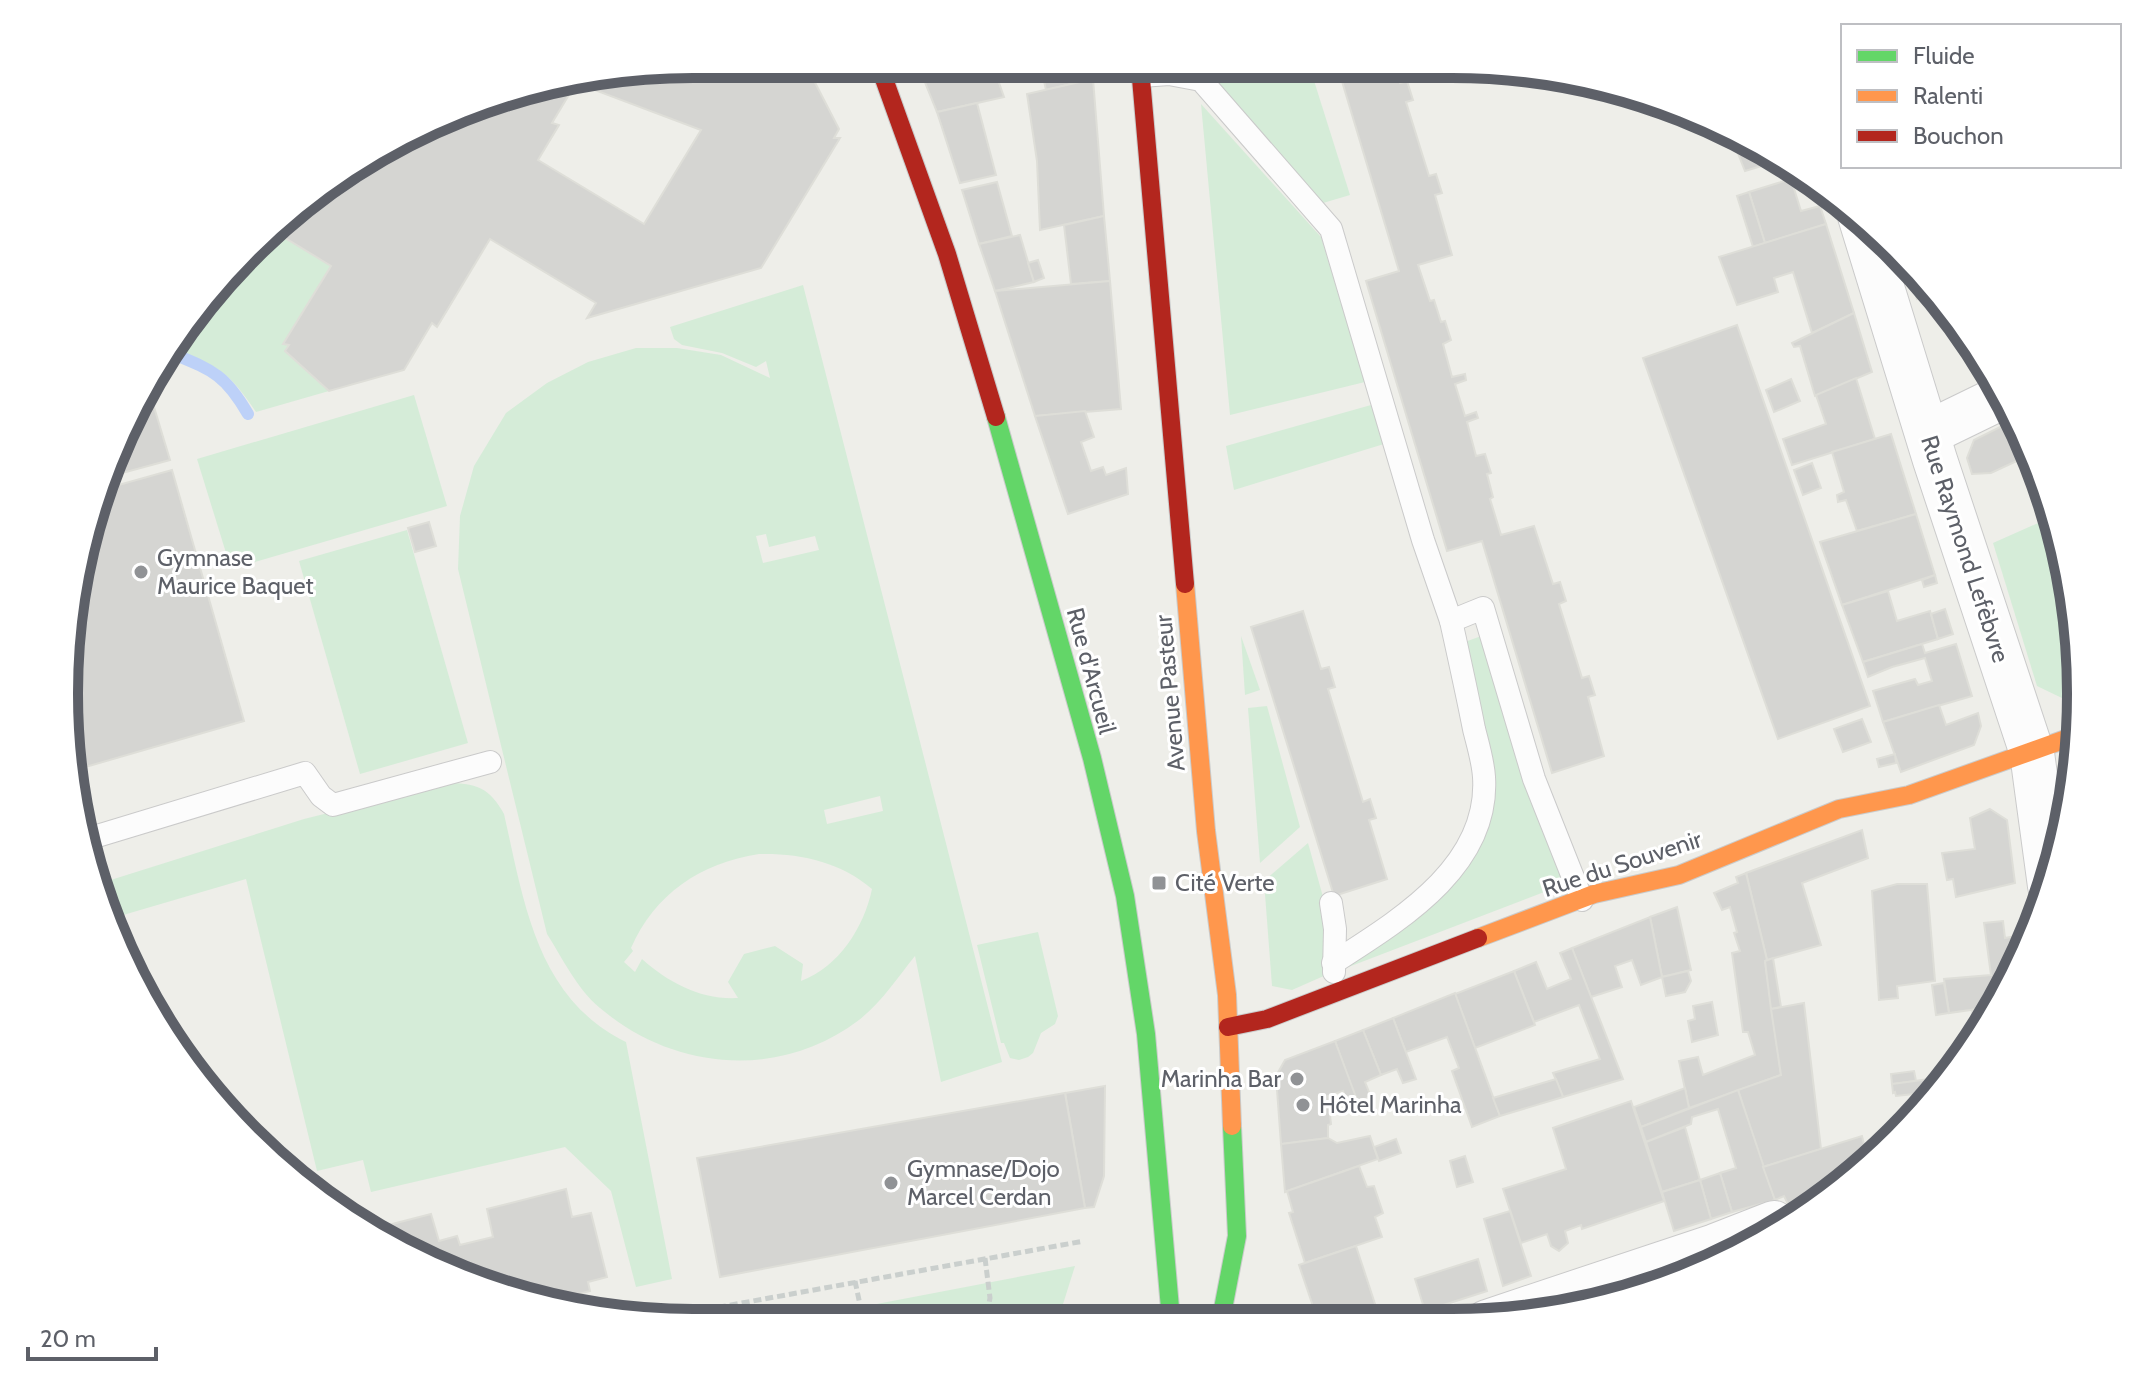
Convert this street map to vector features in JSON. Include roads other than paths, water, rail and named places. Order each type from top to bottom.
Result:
[{"type":"street","name":"Rue d'Arcueil","points":[[884,78],[970,325],[1113,839],[1143,1002],[1160,1228],[1194,1309]]},
{"type":"street","name":"Avenue Pasteur","points":[[1141,78],[1206,831],[1227,995],[1237,1236],[1197,1309]]},
{"type":"street","name":"Rue Raymond Lefèbvre","points":[[1868,241],[2032,753],[2046,854]]},
{"type":"street","points":[[1928,433],[1993,401]]},
{"type":"street","name":"Rue du Souvenir","points":[[1228,1027],[1267,1019],[1594,894],[1679,875],[1839,809],[1909,795],[2065,740]]},
{"type":"street","points":[[1552,1301],[1748,1233]]},
{"type":"lane","points":[[1190,78],[1201,80],[1331,229],[1423,540],[1451,621],[1484,776],[1481,815],[1466,849],[1440,884],[1399,919],[1333,963]]},
{"type":"lane","points":[[1451,621],[1483,608],[1534,779],[1582,900]]},
{"type":"lane","points":[[95,837],[305,773],[321,796],[333,805],[490,762]]},
{"type":"lane","points":[[1331,903],[1335,929],[1335,993]]},
{"type":"waterway","points":[[179,356],[216,375],[232,390],[248,414]]},
{"type":"place","name":"Gymnase Maurice Baquet","points":[[141,572]]},
{"type":"place","name":"Cité Verte","points":[[1159,883]]},
{"type":"place","name":"Marinha Bar","points":[[1297,1079]]},
{"type":"place","name":"Hôtel Marinha","points":[[1303,1105]]},
{"type":"place","name":"Gymnase/Dojo Marcel Cerdan","points":[[891,1183]]}]
